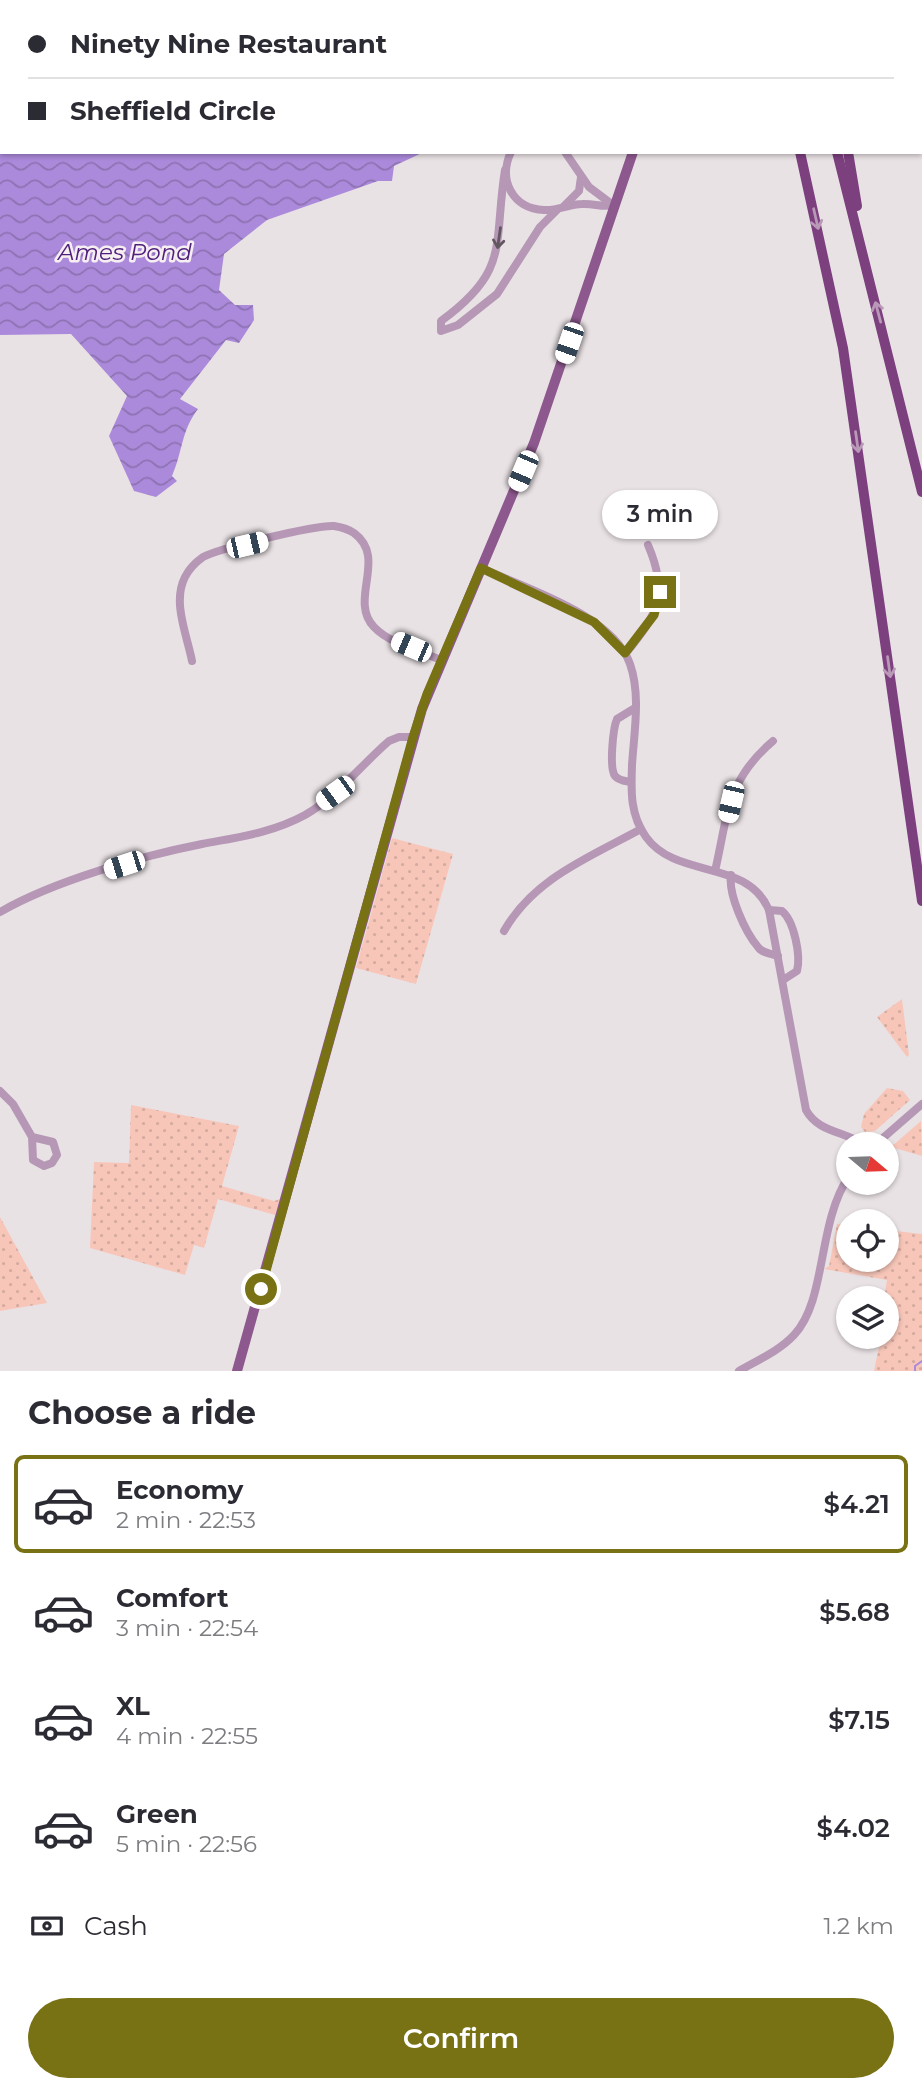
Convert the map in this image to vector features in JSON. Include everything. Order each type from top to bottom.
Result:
[{"type":"highway","points":[[800,154],[843,348],[922,901]]},
{"type":"highway","points":[[838,154],[922,492]]},
{"type":"highway","points":[[848,154],[866,264]]},
{"type":"main road","points":[[237,1371],[413,737],[441,660],[541,426],[632,154]]},
{"type":"street","points":[[510,154],[505,170],[500,242],[492,266],[471,297],[441,321],[441,331],[458,325],[497,293],[540,227],[577,193],[581,177]]},
{"type":"street","points":[[566,154],[581,177],[596,193],[613,205]]},
{"type":"street","points":[[505,170],[507,184],[515,198],[536,209],[578,204],[604,208],[613,205]]},
{"type":"street","points":[[192,661],[180,598],[184,580],[197,562],[222,551],[330,526],[355,534],[366,551],[369,565],[363,607],[372,625],[384,635],[441,660]]},
{"type":"street","points":[[625,653],[652,618],[659,603],[658,573],[648,545]]},
{"type":"street","points":[[481,568],[594,622],[625,653],[632,672],[635,708],[632,809],[641,829],[668,857],[731,875],[757,891],[769,910],[806,1110],[816,1123],[836,1132]]},
{"type":"street","points":[[631,782],[618,779],[613,772],[614,728],[617,719],[635,708]]},
{"type":"street","points":[[0,912],[37,894],[140,860],[202,844],[254,835],[287,823],[335,793],[389,741],[399,737],[413,737]]},
{"type":"street","points":[[715,871],[736,783],[748,765],[773,741]]},
{"type":"street","points":[[504,931],[521,904],[543,883],[641,829]]},
{"type":"street","points":[[731,875],[729,887],[733,900],[758,947],[778,956]]},
{"type":"street","points":[[769,910],[782,911],[787,915],[796,950],[797,971],[783,980]]},
{"type":"street","points":[[0,1091],[13,1104],[32,1137]]},
{"type":"street","points":[[890,1132],[922,1104]]},
{"type":"street","points":[[739,1371],[775,1351],[801,1327],[816,1291],[826,1229],[841,1195]]},
{"type":"shaded area","points":[[392,838],[453,854],[416,984],[356,968]]},
{"type":"shaded area","points":[[902,999],[909,1055],[907,1057],[877,1017]]},
{"type":"shaded area","points":[[887,1088],[903,1091],[910,1100],[875,1131],[865,1132],[861,1127],[864,1114]]},
{"type":"shaded area","points":[[131,1105],[239,1126],[222,1186],[274,1201],[280,1199],[275,1215],[218,1199],[204,1248],[194,1245],[185,1275],[90,1248],[94,1162],[129,1163]]},
{"type":"shaded area","points":[[921,1121],[922,1156],[900,1150],[900,1139]]},
{"type":"shaded area","points":[[0,1217],[47,1303],[0,1311]]},
{"type":"shaded area","points":[[836,1229],[836,1271],[824,1269],[829,1266]]},
{"type":"shaded area","points":[[899,1231],[922,1234],[922,1371],[874,1371],[879,1349],[899,1349],[899,1286],[886,1286],[887,1280],[841,1272],[899,1272]]},
{"type":"water","name":"Ames Pond","points":[[0,154],[420,154],[394,166],[392,181],[378,181],[267,220],[224,254],[219,290],[235,305],[253,305],[254,320],[239,343],[226,340],[180,399],[198,409],[188,425],[172,476],[177,481],[156,497],[134,491],[109,436],[127,396],[71,334],[0,335]]},
{"type":"waterway","points":[[915,1371],[915,1366],[922,1361]]},
{"type":"route","points":[[261,1289],[413,737],[427,694],[481,568],[594,622],[608,632],[625,653],[654,615],[660,592]]}]
